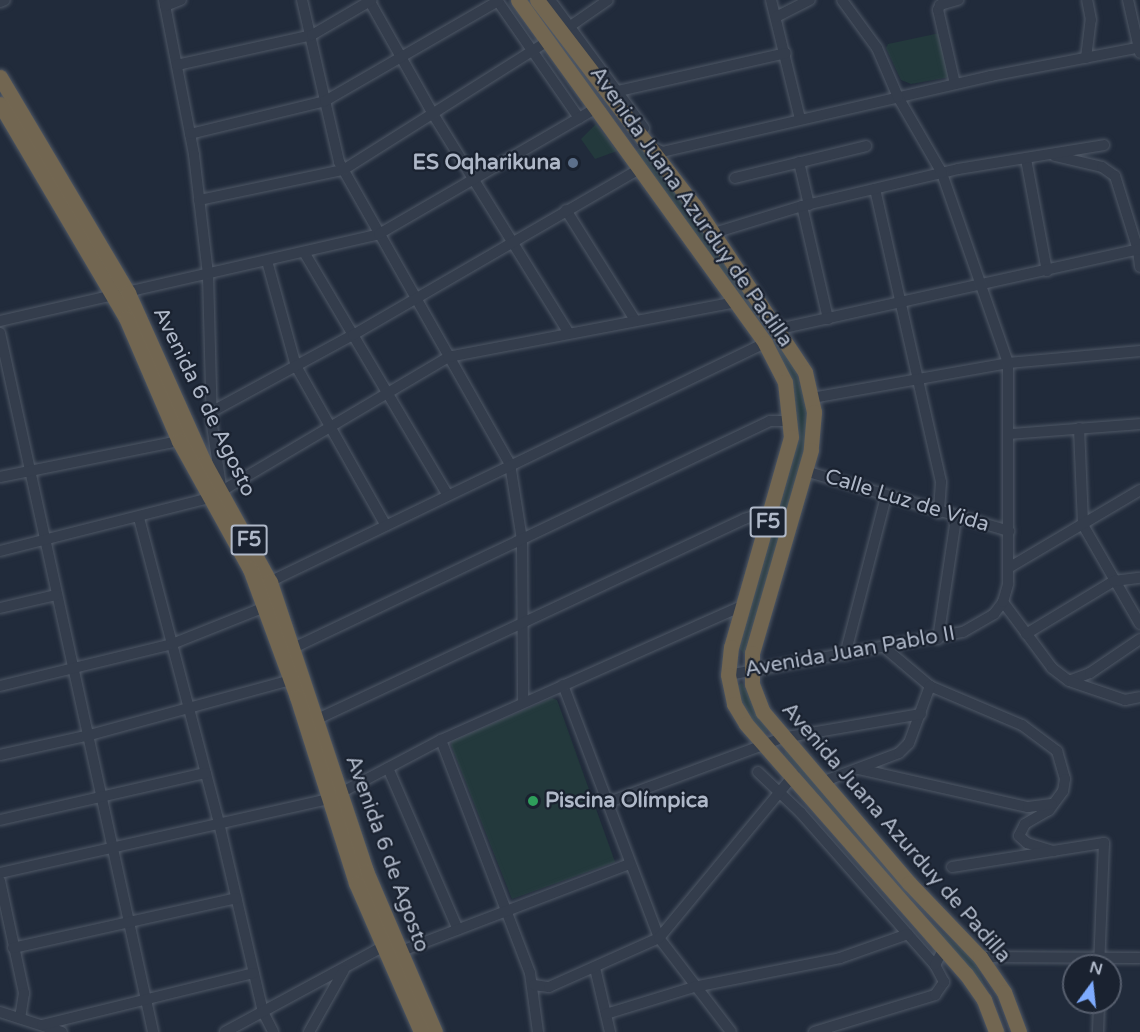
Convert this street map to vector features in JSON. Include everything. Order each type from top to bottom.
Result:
[{"type":"highway","name":"Avenida Juana Azurduy de Padilla","points":[[518,0],[765,343],[785,382],[792,421],[788,454],[742,606],[728,675],[734,704],[764,745],[794,775],[976,986],[998,1032]]},
{"type":"highway","name":"Avenida Juana Azurduy de Padilla","points":[[537,0],[611,92],[619,111],[714,232],[805,372],[812,398],[814,430],[805,471],[756,634],[750,670],[762,712],[782,738],[980,957],[1004,992],[1019,1032]]},
{"type":"highway","name":"Avenida 6 de Agosto","points":[[0,77],[4,102],[121,295],[216,495],[264,585],[335,796],[393,947],[421,1032]]},
{"type":"highway","points":[[600,115],[619,111]]},
{"type":"highway","points":[[626,151],[643,140]]},
{"type":"highway","name":"Avenida 6 de Agosto","points":[[121,295],[179,441],[216,495]]},
{"type":"highway","name":"Avenida 6 de Agosto","points":[[264,585],[265,607],[287,651],[291,680],[311,722]]},
{"type":"highway","points":[[897,896],[919,909],[954,944],[980,957],[981,974],[999,1012],[998,1032]]},
{"type":"highway","name":"Avenida 6 de Agosto","points":[[393,947],[435,1032]]},
{"type":"street","points":[[0,2],[5,0]]},
{"type":"street","points":[[181,0],[164,3],[190,134],[208,275],[211,412],[216,495]]},
{"type":"street","points":[[302,0],[343,170],[510,464],[522,540],[525,621],[523,702]]},
{"type":"street","points":[[177,65],[312,35],[370,0],[433,114],[569,333]]},
{"type":"street","points":[[550,0],[611,92],[662,152]]},
{"type":"street","points":[[569,27],[608,0]]},
{"type":"street","points":[[770,0],[786,53],[800,119]]},
{"type":"street","points":[[776,17],[810,0]]},
{"type":"street","points":[[842,0],[877,48],[898,97],[942,173],[978,286],[1008,363],[1010,567],[1002,602],[1052,668],[1069,681],[1125,700],[1140,697]]},
{"type":"street","points":[[955,84],[938,10],[944,3],[958,0]]},
{"type":"street","points":[[1086,58],[1091,20],[1087,0]]},
{"type":"street","points":[[643,140],[662,152],[955,84],[1086,58],[1138,51],[1128,0]]},
{"type":"street","points":[[190,134],[325,101],[498,1],[531,54],[579,118]]},
{"type":"street","points":[[199,200],[343,170],[548,42]]},
{"type":"street","points":[[611,92],[786,53]]},
{"type":"street","points":[[0,321],[379,234],[579,118],[600,115]]},
{"type":"street","points":[[714,232],[806,206],[942,173],[1104,145]]},
{"type":"street","points":[[735,177],[866,146]]},
{"type":"street","points":[[1049,155],[1094,165],[1115,176],[1139,249],[1140,267]]},
{"type":"street","points":[[1026,159],[1047,271]]},
{"type":"street","points":[[799,162],[828,320]]},
{"type":"street","points":[[211,412],[353,335],[639,169]]},
{"type":"street","points":[[875,189],[941,482],[939,513]]},
{"type":"street","points":[[566,210],[636,320]]},
{"type":"street","points":[[779,329],[828,320],[1139,249]]},
{"type":"street","points":[[304,252],[447,494]]},
{"type":"street","points":[[267,261],[296,366],[385,524]]},
{"type":"street","points":[[0,550],[44,538],[139,518],[216,495],[448,357],[735,302]]},
{"type":"street","points":[[0,333],[86,736],[153,1032]]},
{"type":"street","points":[[264,585],[447,494],[765,343]]},
{"type":"street","points":[[812,398],[918,381],[1008,363],[1140,351]]},
{"type":"street","points":[[287,651],[770,422],[792,421]]},
{"type":"street","points":[[1010,434],[1140,424]]},
{"type":"street","points":[[1079,428],[1083,525],[1140,623]]},
{"type":"street","points":[[0,477],[179,441]]},
{"type":"street","name":"Calle Luz de Vida","points":[[805,471],[939,513],[1009,531]]},
{"type":"street","points":[[1010,567],[1140,490]]},
{"type":"street","points":[[845,655],[886,497]]},
{"type":"street","points":[[311,722],[744,519],[771,511]]},
{"type":"street","points":[[139,518],[219,823],[263,1012],[273,1032]]},
{"type":"street","points":[[938,639],[956,518]]},
{"type":"street","points":[[1026,634],[1114,581],[1140,578]]},
{"type":"street","points":[[0,608],[56,595]]},
{"type":"street","name":"Avenida Juan Pablo II","points":[[728,675],[938,639],[978,626],[1002,602]]},
{"type":"street","points":[[0,873],[335,796],[441,740],[742,606]]},
{"type":"street","points":[[0,687],[172,644],[265,607]]},
{"type":"street","points":[[1069,681],[1090,673],[1140,639]]},
{"type":"street","points":[[885,648],[930,686],[1044,738],[1058,751],[1063,764],[1063,791],[1056,803],[1025,824],[1019,836],[1028,843],[1054,851]]},
{"type":"street","points":[[0,755],[86,736],[188,706],[291,680]]},
{"type":"street","points":[[563,685],[659,938],[730,1032]]},
{"type":"street","points":[[822,782],[899,753],[909,743],[930,686]]},
{"type":"street","points":[[609,802],[782,738],[921,714]]},
{"type":"street","points":[[441,740],[508,911],[534,985],[538,1032]]},
{"type":"street","points":[[388,768],[458,930]]},
{"type":"street","points":[[859,769],[1028,807],[1056,803]]},
{"type":"street","points":[[758,772],[779,795],[801,813],[935,965],[944,982],[935,995],[814,1032]]},
{"type":"street","points":[[0,820],[206,773]]},
{"type":"street","points":[[534,985],[549,987],[659,938],[794,775]]},
{"type":"street","points":[[952,867],[1104,843],[1100,954]]},
{"type":"street","points":[[225,1032],[345,969],[393,947],[458,930],[630,864]]},
{"type":"street","points":[[0,881],[24,993],[20,1018]]},
{"type":"street","points":[[13,948],[236,898]]},
{"type":"street","points":[[606,1014],[694,987],[840,958],[908,934]]},
{"type":"street","points":[[935,965],[944,948]]},
{"type":"street","points":[[980,957],[1062,960]]},
{"type":"street","points":[[1122,960],[1140,958]]},
{"type":"street","points":[[596,968],[610,1032]]},
{"type":"street","points":[[309,1032],[345,969]]},
{"type":"street","points":[[42,1025],[254,973]]},
{"type":"street","points":[[0,1012],[62,1032]]},
{"type":"street","points":[[1098,1032],[1099,1014]]},
{"type":"green space","points":[[524,0],[531,0],[600,100],[597,102]]},
{"type":"green space","points":[[940,33],[950,77],[911,84],[901,80],[886,48],[888,44]]},
{"type":"green space","points":[[596,124],[617,151],[595,159],[581,139]]},
{"type":"green space","points":[[640,148],[686,205],[794,366],[807,406],[806,450],[744,654],[739,648],[797,429],[793,390],[633,152]]},
{"type":"green space","points":[[742,683],[767,733],[761,732],[738,699],[735,687]]},
{"type":"green space","name":"Piscina Olímpica","points":[[552,698],[557,700],[615,862],[512,899],[451,745],[452,741]]},
{"type":"green space","points":[[786,751],[961,944],[894,883],[784,754]]},
{"type":"green space","points":[[922,914],[975,961],[996,1015]]},
{"type":"place","name":"ES Oqharikuna","points":[[573,163]]},
{"type":"place","name":"Piscina Olímpica","points":[[533,801]]}]
